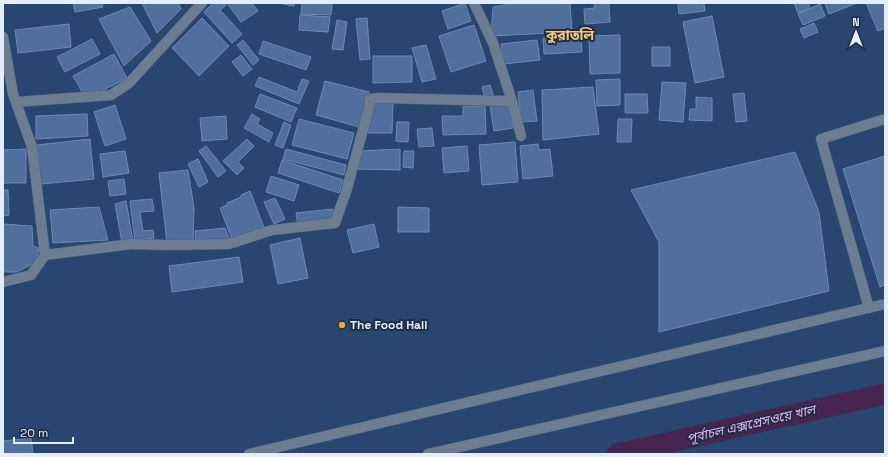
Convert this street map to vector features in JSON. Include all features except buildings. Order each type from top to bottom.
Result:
[{"type":"street","points":[[16,102],[111,95],[135,78],[202,3]]},
{"type":"street","points":[[474,3],[493,43],[512,101],[520,136]]},
{"type":"street","points":[[3,37],[13,94],[32,146],[46,255],[31,275],[3,282]]},
{"type":"street","points":[[46,255],[132,244],[230,244],[272,230],[335,223],[348,184],[369,108],[370,99],[386,98],[512,101]]},
{"type":"street","points":[[869,308],[822,139],[885,119]]},
{"type":"street","points":[[249,454],[885,304]]},
{"type":"street","points":[[428,454],[885,351]]},
{"type":"waterway","name":"পূর্বাচল এক্সপ্রেসওয়ে খাল","points":[[617,454],[885,394]]},
{"type":"place","name":"The Food Hall","points":[[342,325]]},
{"type":"district","name":"কুরাতলি","points":[[570,35]]}]
